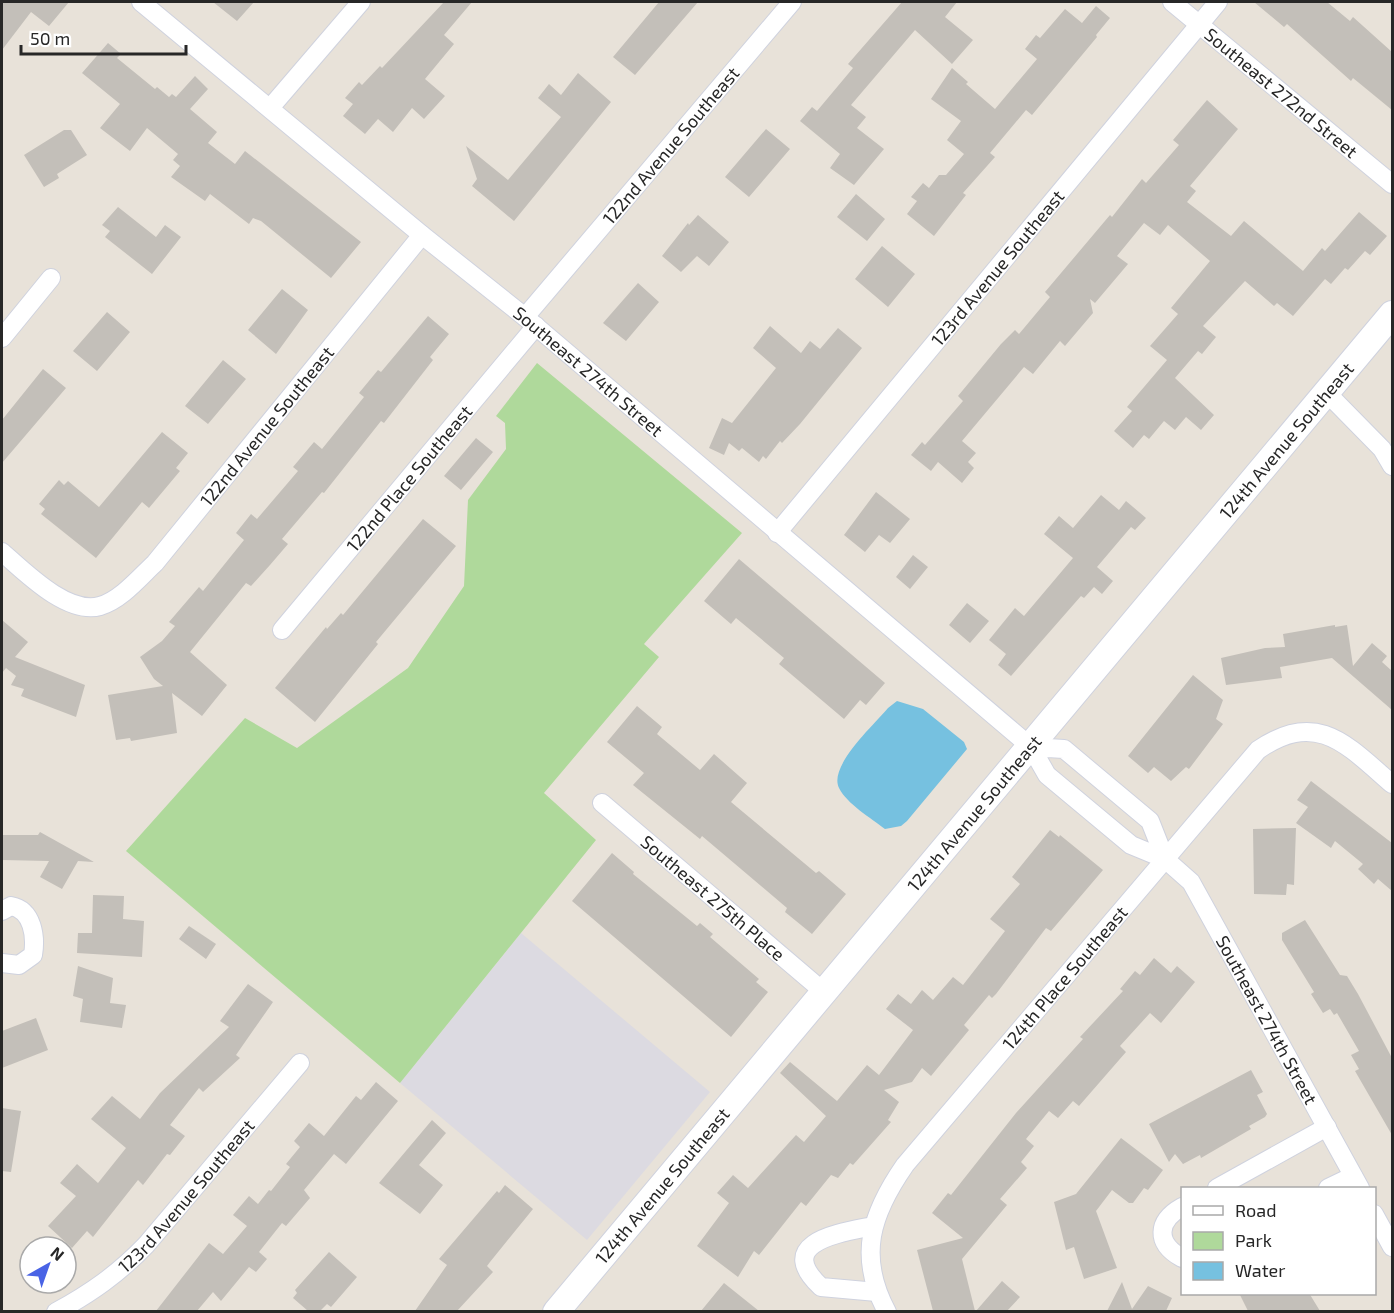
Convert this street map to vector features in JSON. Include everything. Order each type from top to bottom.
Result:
[{"type":"street","name":"Southeast 274th Street","points":[[141,2],[422,235],[531,322],[1031,747],[1047,775],[1131,845],[1165,859],[1191,882],[1357,1182]]},
{"type":"street","points":[[270,108],[361,2]]},
{"type":"street","name":"122nd Avenue Southeast","points":[[531,322],[792,2]]},
{"type":"street","name":"Southeast 272nd Street","points":[[1172,2],[1392,184]]},
{"type":"street","name":"123rd Avenue Southeast","points":[[777,533],[1218,2]]},
{"type":"street","name":"122nd Avenue Southeast","points":[[2,552],[49,591],[75,605],[100,606],[121,594],[155,563],[422,235]]},
{"type":"street","points":[[2,338],[51,278]]},
{"type":"street","name":"124th Avenue Southeast","points":[[556,1311],[1392,314]]},
{"type":"street","name":"122nd Place Southeast","points":[[282,630],[531,322]]},
{"type":"street","points":[[1326,392],[1382,449],[1392,466]]},
{"type":"street","name":"124th Place Southeast","points":[[877,1293],[869,1257],[873,1226],[885,1194],[905,1166],[1258,750],[1275,738],[1302,730],[1323,734],[1348,746],[1392,784]]},
{"type":"street","name":"Southeast 274th Street","points":[[1031,747],[1064,749],[1150,821],[1165,859]]},
{"type":"street","name":"Southeast 275th Place","points":[[602,803],[824,992]]},
{"type":"street","points":[[2,911],[11,906],[25,912],[31,922],[34,947],[28,961],[19,965],[2,963]]},
{"type":"street","name":"123rd Avenue Southeast","points":[[56,1311],[91,1293],[120,1272],[146,1245],[300,1063]]},
{"type":"street","points":[[1218,1187],[1327,1127]]},
{"type":"street","points":[[1333,1187],[1357,1182]]},
{"type":"street","points":[[1181,1208],[1168,1215],[1162,1226],[1162,1235],[1169,1246],[1181,1257]]},
{"type":"street","points":[[1376,1218],[1392,1246]]},
{"type":"street","points":[[873,1226],[823,1237],[810,1248],[804,1261],[805,1269],[821,1287],[877,1293],[887,1311]]},
{"type":"shaded area","points":[[521,933],[710,1092],[587,1240],[400,1083]]},
{"type":"green space","points":[[537,363],[742,533],[644,644],[659,657],[544,793],[596,840],[400,1083],[126,851],[245,718],[297,748],[408,668],[464,586],[468,500],[506,449],[505,423],[496,416]]},
{"type":"water","points":[[897,701],[923,709],[964,742],[967,749],[907,821],[901,826],[885,829],[848,800],[839,788],[837,779],[846,757],[888,708]]},
{"type":"building","points":[[2,2],[69,2],[49,26],[31,12],[2,50]]},
{"type":"building","points":[[213,2],[254,2],[237,21]]},
{"type":"building","points":[[444,2],[472,2],[444,35],[454,44],[425,79],[445,96],[424,119],[412,108],[393,132],[378,119],[365,134],[343,116],[353,104],[345,98],[359,82],[362,85],[380,66],[382,68]]},
{"type":"building","points":[[659,2],[698,2],[635,75],[613,57]]},
{"type":"building","points":[[902,2],[957,2],[945,17],[973,40],[952,64],[915,30],[851,105],[866,117],[857,128],[884,149],[854,185],[830,168],[840,154],[800,121],[812,107],[817,111],[853,68],[848,64]]},
{"type":"building","points":[[1254,2],[1327,2],[1350,21],[1353,17],[1392,52],[1392,110],[1353,78],[1351,81],[1287,24],[1284,27]]},
{"type":"building","points":[[1096,6],[1110,18],[1096,35],[1097,37],[1032,115],[1026,110],[990,153],[995,157],[963,193],[966,195],[934,236],[907,214],[917,201],[911,197],[923,183],[929,188],[939,175],[946,175],[964,154],[947,140],[961,121],[931,99],[952,68],[968,82],[966,84],[995,109],[1037,59],[1025,49],[1036,35],[1040,38],[1065,9],[1082,23]]},
{"type":"building","points":[[108,43],[121,54],[117,58],[155,89],[157,87],[169,97],[172,94],[176,97],[195,76],[208,89],[190,109],[217,132],[208,143],[235,164],[245,151],[361,242],[331,278],[261,221],[253,218],[249,224],[210,194],[205,201],[171,177],[180,166],[173,160],[178,154],[147,128],[130,151],[100,128],[120,104],[82,73]]},
{"type":"building","points":[[578,73],[611,102],[514,221],[472,186],[477,179],[466,146],[508,180],[561,117],[538,98],[549,84],[561,95]]},
{"type":"building","points":[[1207,100],[1238,129],[1190,186],[1196,191],[1187,202],[1231,236],[1244,221],[1303,271],[1322,248],[1325,251],[1359,212],[1387,236],[1370,255],[1365,251],[1331,284],[1325,279],[1293,316],[1277,303],[1274,306],[1245,281],[1203,326],[1216,337],[1202,354],[1198,351],[1175,378],[1214,415],[1201,430],[1186,417],[1175,430],[1164,421],[1149,439],[1144,435],[1133,448],[1114,431],[1132,411],[1127,407],[1167,360],[1150,346],[1178,314],[1171,308],[1210,261],[1168,225],[1160,235],[1144,223],[1117,256],[1128,264],[1095,303],[1090,299],[1093,313],[1065,346],[1060,341],[1033,374],[1024,367],[962,441],[976,453],[968,462],[974,468],[962,483],[938,462],[931,471],[911,455],[922,442],[925,445],[963,401],[958,396],[1001,344],[1015,330],[1019,334],[1050,297],[1045,292],[1110,215],[1112,217],[1142,179],[1146,183],[1179,145],[1173,140]]},
{"type":"building","points":[[766,129],[790,149],[749,197],[725,177]]},
{"type":"building","points":[[64,130],[71,130],[87,155],[57,174],[59,178],[44,187],[24,155]]},
{"type":"building","points":[[856,194],[885,219],[867,241],[837,217]]},
{"type":"building","points":[[118,207],[156,237],[165,225],[181,237],[152,274],[105,237],[110,231],[102,225]]},
{"type":"building","points":[[698,215],[729,242],[709,266],[697,256],[681,272],[662,256],[688,223],[689,225]]},
{"type":"building","points":[[882,246],[915,274],[888,307],[855,279]]},
{"type":"building","points":[[638,283],[659,302],[626,341],[603,323]]},
{"type":"building","points":[[282,289],[308,310],[276,354],[248,330]]},
{"type":"building","points":[[107,312],[130,332],[97,371],[73,351]]},
{"type":"building","points":[[428,316],[449,334],[430,357],[433,360],[384,423],[381,421],[324,493],[322,492],[282,539],[288,544],[251,586],[246,583],[190,652],[227,685],[202,716],[172,693],[177,733],[131,741],[130,738],[116,740],[108,695],[163,686],[154,679],[140,657],[162,641],[175,626],[169,622],[199,587],[203,591],[244,540],[236,533],[251,514],[257,519],[298,471],[293,467],[314,442],[322,449],[364,397],[359,393],[378,370],[381,372]]},
{"type":"building","points":[[770,326],[801,353],[810,341],[820,349],[838,328],[862,348],[800,424],[782,443],[780,441],[766,459],[763,456],[759,462],[742,448],[739,451],[729,443],[724,455],[709,448],[722,418],[732,423],[776,368],[753,348]]},
{"type":"building","points":[[223,360],[246,379],[208,424],[185,406]]},
{"type":"building","points":[[43,369],[66,388],[2,463],[2,420]]},
{"type":"building","points":[[162,432],[188,453],[176,468],[180,471],[149,508],[142,502],[96,558],[41,514],[45,509],[39,504],[59,480],[64,485],[68,481],[99,507]]},
{"type":"building","points":[[476,438],[493,452],[461,490],[444,476]]},
{"type":"building","points":[[876,492],[910,519],[890,543],[879,535],[865,552],[844,535]]},
{"type":"building","points":[[1101,495],[1119,510],[1126,501],[1146,518],[1135,530],[1131,527],[1097,567],[1113,581],[1102,594],[1094,587],[1084,598],[1081,596],[1011,676],[998,665],[1006,654],[989,640],[1015,608],[1024,616],[1073,558],[1044,534],[1059,516],[1073,528]]},
{"type":"building","points":[[423,519],[456,546],[376,642],[378,644],[315,722],[275,688],[326,627],[327,629],[341,613],[343,615]]},
{"type":"building","points":[[913,555],[928,567],[910,589],[896,577]]},
{"type":"building","points":[[739,559],[885,683],[866,705],[860,700],[844,719],[779,664],[784,658],[736,618],[731,624],[704,601]]},
{"type":"building","points":[[967,603],[989,621],[970,643],[949,625]]},
{"type":"building","points":[[2,620],[28,642],[15,657],[85,685],[76,717],[21,696],[24,689],[11,685],[16,676],[6,668],[2,673]]},
{"type":"building","points":[[1335,625],[1335,627],[1347,625],[1353,666],[1372,643],[1387,656],[1382,662],[1392,671],[1392,710],[1332,658],[1280,667],[1282,678],[1226,685],[1221,658],[1265,648],[1285,647],[1283,634]]},
{"type":"building","points":[[1193,675],[1223,700],[1216,719],[1223,724],[1189,769],[1186,767],[1171,781],[1154,767],[1148,773],[1128,756]]},
{"type":"building","points":[[637,706],[662,727],[657,734],[700,770],[714,754],[747,783],[731,802],[816,873],[819,871],[846,894],[812,934],[785,912],[787,908],[702,836],[700,839],[633,785],[644,773],[607,742]]},
{"type":"building","points":[[1311,781],[1392,843],[1392,891],[1378,879],[1374,884],[1358,869],[1363,864],[1335,841],[1331,848],[1296,823],[1308,807],[1297,800]]},
{"type":"building","points":[[1296,828],[1294,885],[1287,884],[1286,895],[1254,894],[1253,829]]},
{"type":"building","points":[[1050,830],[1059,837],[1060,835],[1103,870],[1051,931],[1046,928],[996,994],[992,998],[989,995],[964,1025],[969,1030],[931,1076],[922,1068],[912,1082],[884,1090],[899,1102],[888,1120],[891,1122],[853,1165],[850,1163],[838,1178],[831,1175],[806,1206],[801,1202],[759,1255],[754,1251],[738,1277],[697,1246],[729,1203],[717,1193],[733,1175],[748,1188],[796,1135],[804,1142],[826,1116],[780,1073],[790,1062],[837,1101],[867,1065],[879,1075],[913,1030],[886,1009],[898,994],[911,1004],[922,990],[933,1000],[953,977],[963,985],[1005,931],[990,919],[1020,884],[1012,877]]},
{"type":"building","points":[[40,832],[94,862],[78,861],[62,889],[40,877],[49,861],[2,860],[2,835],[38,835]]},
{"type":"building","points":[[612,853],[634,872],[633,874],[697,926],[700,923],[713,934],[710,937],[759,979],[756,982],[768,992],[731,1037],[572,901]]},
{"type":"building","points":[[93,895],[124,896],[123,919],[144,921],[142,957],[77,953],[78,933],[92,933]]},
{"type":"building","points":[[1305,920],[1340,975],[1347,976],[1392,1058],[1392,1135],[1355,1071],[1359,1069],[1351,1055],[1359,1051],[1337,1013],[1334,1015],[1330,1009],[1323,1013],[1311,994],[1314,992],[1282,940],[1282,933]]},
{"type":"building","points":[[189,926],[216,944],[206,959],[179,939]]},
{"type":"building","points":[[1154,958],[1171,973],[1177,966],[1195,982],[1161,1023],[1150,1013],[1120,1046],[1126,1052],[1079,1106],[1073,1101],[1058,1118],[1049,1111],[1026,1139],[1034,1146],[1021,1162],[1027,1168],[1000,1199],[1007,1205],[962,1259],[975,1311],[933,1311],[917,1250],[963,1238],[932,1213],[948,1193],[951,1195],[1016,1113],[1083,1039],[1080,1037],[1123,991],[1120,989],[1135,971],[1140,975]]},
{"type":"building","points":[[78,966],[113,978],[110,1003],[126,1005],[122,1028],[80,1022],[83,999],[73,996]]},
{"type":"building","points":[[248,984],[273,1002],[236,1055],[240,1058],[203,1092],[199,1088],[170,1125],[185,1136],[170,1155],[167,1154],[143,1185],[138,1180],[93,1237],[87,1231],[78,1241],[78,1235],[58,1235],[48,1226],[76,1196],[60,1183],[77,1164],[98,1183],[126,1148],[91,1119],[112,1096],[140,1119],[160,1093],[229,1027],[220,1021]]},
{"type":"building","points":[[36,1018],[48,1050],[2,1068],[2,1031]]},
{"type":"building","points":[[1251,1070],[1263,1092],[1257,1095],[1267,1114],[1265,1117],[1249,1126],[1251,1129],[1201,1158],[1200,1155],[1183,1164],[1175,1154],[1169,1162],[1149,1124]]},
{"type":"building","points":[[376,1082],[398,1101],[346,1164],[334,1154],[304,1190],[310,1198],[286,1226],[282,1223],[259,1252],[267,1259],[256,1272],[249,1267],[221,1301],[213,1292],[197,1311],[156,1311],[209,1243],[223,1254],[247,1226],[233,1215],[249,1196],[258,1204],[269,1190],[271,1191],[290,1167],[286,1164],[300,1147],[294,1141],[309,1123],[324,1136],[356,1096],[361,1100]]},
{"type":"building","points":[[2,1108],[21,1111],[11,1172],[2,1171]]},
{"type":"building","points":[[432,1120],[446,1133],[419,1165],[443,1185],[420,1214],[379,1183]]},
{"type":"building","points":[[1121,1138],[1163,1170],[1148,1190],[1144,1188],[1133,1203],[1129,1203],[1112,1190],[1096,1211],[1117,1268],[1084,1279],[1074,1247],[1066,1250],[1054,1202],[1076,1194]]},
{"type":"building","points":[[505,1185],[533,1209],[487,1266],[493,1272],[457,1311],[415,1311],[447,1265],[439,1259],[497,1191],[499,1193]]},
{"type":"building","points":[[329,1252],[357,1277],[331,1307],[327,1304],[320,1311],[308,1311],[293,1298],[297,1293],[295,1290]]},
{"type":"building","points":[[1002,1281],[1020,1297],[1007,1311],[976,1311]]},
{"type":"building","points":[[1122,1282],[1132,1309],[1148,1286],[1172,1298],[1166,1311],[1107,1311]]},
{"type":"building","points":[[724,1283],[759,1311],[701,1311]]},
{"type":"building","points":[[1240,1295],[1310,1295],[1320,1311],[1248,1311]]}]
